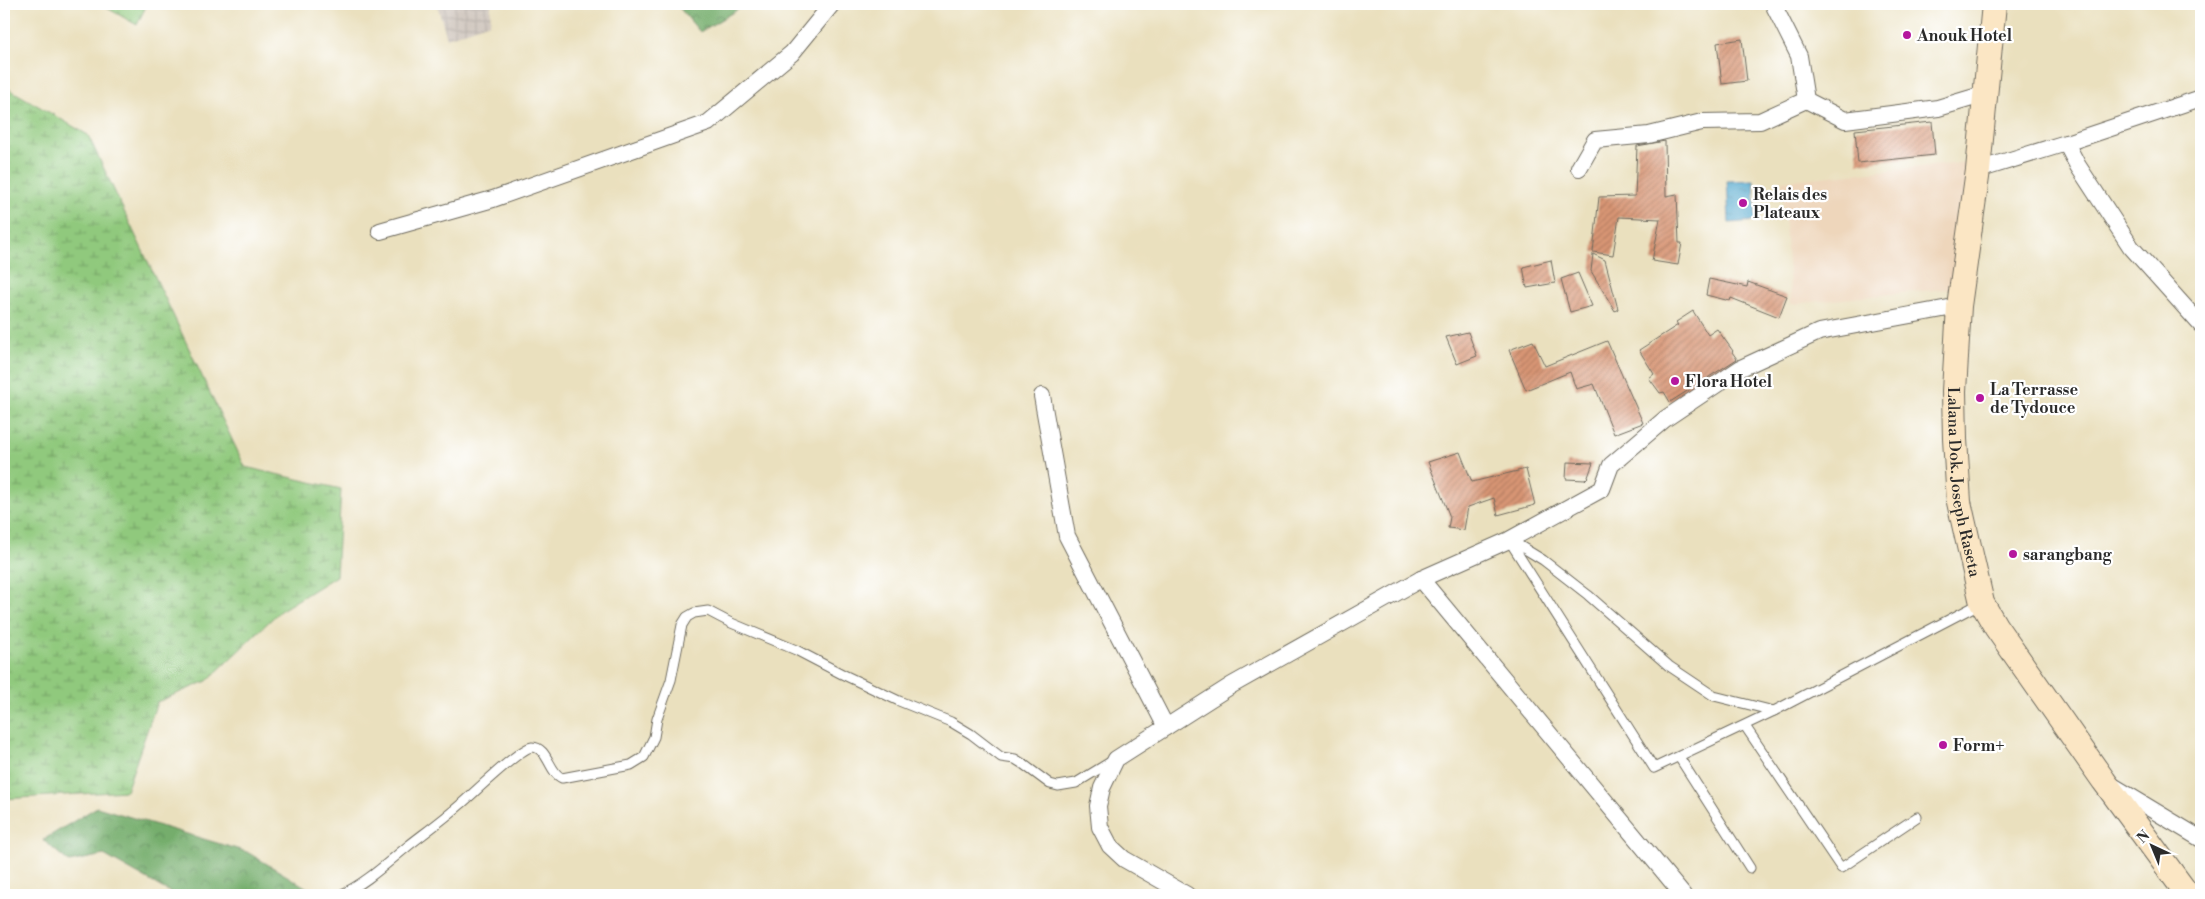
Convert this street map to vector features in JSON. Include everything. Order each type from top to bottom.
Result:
[{"type":"main road","name":"Lalana Dok. Joseph Raseta","points":[[1994,4],[1978,170],[1959,306],[1954,401],[1959,502],[1982,603],[1996,627],[2104,782],[2188,895]]},
{"type":"street","points":[[380,231],[493,199],[708,123],[792,54],[832,4]]},
{"type":"street","points":[[1774,4],[1799,56],[1806,100]]},
{"type":"street","points":[[1806,100],[1845,120],[1938,108],[1986,94]]},
{"type":"street","points":[[1978,170],[2201,98]]},
{"type":"street","points":[[1579,168],[1595,140],[1649,135],[1702,122],[1760,121],[1806,100]]},
{"type":"street","points":[[2066,143],[2078,166],[2131,247],[2201,325]]},
{"type":"street","points":[[1187,895],[1124,859],[1110,846],[1100,827],[1098,806],[1102,788],[1116,759],[1232,685],[1421,579],[1509,540],[1602,489],[1611,465],[1665,419],[1741,368],[1819,332],[1959,306]]},
{"type":"street","points":[[1042,396],[1067,536],[1166,727]]},
{"type":"street","points":[[1421,579],[1683,895]]},
{"type":"street","points":[[2104,782],[2201,839]]},
{"type":"lane","points":[[1509,540],[1543,560],[1588,595],[1669,666],[1714,696],[1774,711]]},
{"type":"lane","points":[[1509,540],[1654,768],[1745,726],[1982,603]]},
{"type":"lane","points":[[340,895],[391,861],[462,803],[515,756],[528,748],[541,749],[555,773],[562,778],[638,762],[649,749],[654,737],[657,719],[671,680],[682,625],[687,617],[694,613],[708,611],[729,622],[796,650],[899,701],[940,716],[961,727],[1001,757],[1015,759],[1050,784],[1058,786],[1076,783],[1116,759]]},
{"type":"lane","points":[[1745,726],[1841,868],[1917,817]]},
{"type":"lane","points":[[1679,757],[1750,868]]},
{"type":"shaded area","points":[[437,4],[491,4],[490,23],[447,38]]},
{"type":"shaded area","points":[[1970,162],[1955,288],[1791,304],[1782,181]]},
{"type":"green space","points":[[100,4],[147,4],[137,25]]},
{"type":"green space","points":[[676,4],[740,4],[740,8],[700,32]]},
{"type":"green space","points":[[4,86],[88,135],[245,467],[341,489],[336,576],[280,611],[207,681],[157,702],[126,791],[4,799]]},
{"type":"green space","points":[[97,807],[247,852],[319,895],[175,895],[104,855],[69,862],[43,840]]},
{"type":"water","points":[[1754,180],[1756,221],[1729,223],[1727,181]]},
{"type":"building","points":[[1742,39],[1747,81],[1722,84],[1717,43]]},
{"type":"building","points":[[1932,122],[1935,155],[1858,163],[1855,130]]},
{"type":"building","points":[[1665,141],[1666,196],[1677,194],[1679,243],[1682,243],[1678,265],[1652,261],[1660,219],[1619,217],[1613,255],[1593,252],[1599,197],[1635,196],[1637,146]]},
{"type":"building","points":[[1593,254],[1605,260],[1618,309],[1615,311],[1591,271]]},
{"type":"building","points":[[1551,260],[1555,283],[1527,288],[1523,267]]},
{"type":"building","points":[[1578,273],[1592,306],[1570,312],[1561,279]]},
{"type":"building","points":[[1709,279],[1747,287],[1748,282],[1787,296],[1779,317],[1731,298],[1730,301],[1706,295]]},
{"type":"building","points":[[1693,311],[1708,335],[1717,329],[1737,359],[1670,402],[1664,392],[1660,393],[1649,378],[1654,374],[1639,350],[1678,325],[1676,322]]},
{"type":"building","points":[[1468,332],[1477,356],[1457,364],[1446,337]]},
{"type":"building","points":[[1533,341],[1545,366],[1607,341],[1643,423],[1614,434],[1594,384],[1576,389],[1570,372],[1526,390],[1509,350]]},
{"type":"building","points":[[1460,452],[1472,482],[1526,469],[1535,505],[1498,515],[1494,498],[1468,507],[1464,530],[1448,528],[1450,517],[1428,462]]},
{"type":"building","points":[[1567,462],[1593,463],[1585,480],[1566,479]]},
{"type":"place","name":"Anouk Hotel","points":[[1907,35]]},
{"type":"place","name":"Relais des Plateaux","points":[[1743,203]]},
{"type":"place","name":"Flora Hotel","points":[[1675,381]]},
{"type":"place","name":"La Terrasse de Tydouce","points":[[1980,398]]},
{"type":"place","name":"sarangbang","points":[[2013,554]]},
{"type":"place","name":"Form+","points":[[1943,745]]}]
